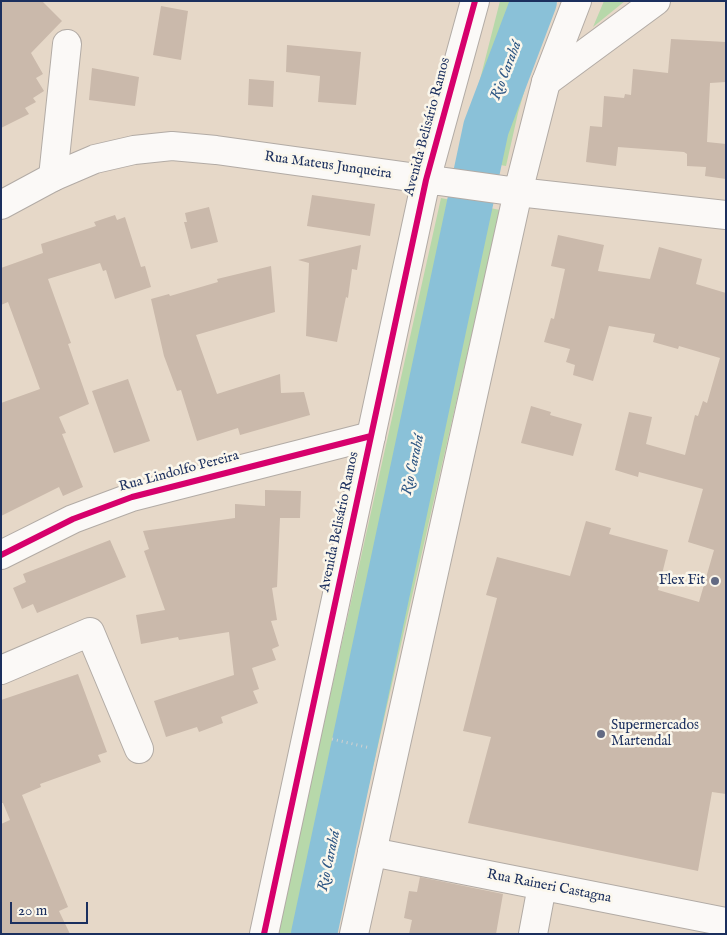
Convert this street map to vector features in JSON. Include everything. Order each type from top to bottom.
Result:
[{"type":"main road","name":"Avenida Belisário Ramos","points":[[264,934],[371,436],[437,181],[474,1]]},
{"type":"main road","points":[[354,934],[509,191],[546,82],[577,1]]},
{"type":"main road","points":[[546,82],[656,1]]},
{"type":"main road","points":[[53,177],[67,44]]},
{"type":"main road","name":"Rua Mateus Junqueira","points":[[1,205],[53,177],[94,159],[134,150],[172,146],[216,150],[509,191],[726,215]]},
{"type":"main road","name":"Rua Lindolfo Pereira","points":[[1,555],[73,519],[132,497],[371,436]]},
{"type":"main road","points":[[1,670],[90,632],[139,749]]},
{"type":"main road","name":"Rua Raineri Castagna","points":[[372,852],[726,922]]},
{"type":"main road","points":[[533,934],[542,886]]},
{"type":"path","points":[[331,738],[366,747]]},
{"type":"green space","points":[[500,1],[554,1],[533,61],[518,113],[506,166],[460,158]]},
{"type":"green space","points":[[604,1],[625,1],[593,27]]},
{"type":"green space","points":[[441,198],[500,210],[335,934],[277,934]]},
{"type":"building","points":[[1,1],[42,1],[62,21],[31,53],[43,74],[36,78],[44,91],[33,98],[36,102],[25,108],[29,114],[1,128]]},
{"type":"building","points":[[161,6],[188,11],[181,60],[153,55]]},
{"type":"building","points":[[671,39],[726,42],[726,82],[710,83],[707,142],[726,144],[726,179],[705,176],[706,167],[687,166],[687,154],[684,152],[618,147],[616,166],[586,162],[590,126],[602,127],[604,96],[624,98],[625,94],[631,95],[633,69],[668,73]]},
{"type":"building","points":[[287,45],[361,52],[356,105],[318,102],[320,76],[286,72]]},
{"type":"building","points":[[92,68],[139,77],[135,106],[89,100]]},
{"type":"building","points":[[249,79],[274,81],[273,107],[248,105]]},
{"type":"building","points":[[312,195],[375,204],[370,236],[307,226]]},
{"type":"building","points":[[209,207],[218,242],[191,249],[184,222],[187,222],[185,213]]},
{"type":"building","points":[[115,215],[117,220],[125,217],[141,267],[145,266],[151,287],[115,299],[106,270],[103,271],[100,263],[48,279],[71,343],[68,344],[89,404],[59,417],[66,433],[62,434],[83,487],[63,496],[59,487],[1,516],[1,403],[40,389],[8,302],[1,305],[1,268],[43,253],[41,244],[96,226],[94,222]]},
{"type":"building","points":[[558,235],[604,245],[598,271],[650,279],[659,247],[702,259],[696,284],[726,293],[726,794],[712,792],[698,871],[468,823],[491,737],[463,731],[497,598],[486,595],[497,557],[570,576],[586,521],[611,528],[609,534],[668,550],[658,590],[699,602],[714,550],[688,542],[703,489],[639,472],[638,477],[615,470],[629,412],[652,417],[646,444],[685,455],[695,415],[698,416],[703,401],[707,403],[720,358],[679,346],[678,349],[653,342],[655,334],[609,326],[593,381],[573,375],[575,365],[566,362],[570,349],[544,342],[551,318],[554,319],[565,269],[551,266]]},
{"type":"building","points":[[361,245],[357,270],[352,269],[348,298],[346,297],[337,342],[306,336],[309,263],[298,260]]},
{"type":"building","points":[[271,266],[275,312],[196,335],[217,394],[280,374],[281,393],[304,392],[310,415],[240,435],[238,428],[197,441],[181,390],[177,391],[164,356],[151,299],[169,294],[170,296],[218,282],[217,279]]},
{"type":"building","points":[[128,379],[150,441],[114,453],[92,391]]},
{"type":"building","points":[[531,406],[551,412],[550,415],[582,424],[573,456],[521,443]]},
{"type":"building","points":[[265,490],[301,491],[300,518],[280,518],[277,587],[272,588],[277,620],[271,621],[279,646],[272,649],[276,660],[252,668],[259,689],[253,691],[258,703],[221,717],[223,723],[199,732],[197,727],[166,737],[154,701],[234,675],[229,632],[179,640],[178,637],[141,644],[136,615],[165,610],[144,551],[149,549],[143,531],[235,518],[235,504],[265,506]]},
{"type":"building","points":[[110,540],[126,577],[37,613],[33,604],[22,609],[13,588],[26,582],[23,574]]},
{"type":"building","points":[[78,674],[107,752],[98,755],[101,762],[40,784],[41,787],[22,795],[68,907],[59,911],[70,934],[1,934],[1,824],[10,820],[3,803],[1,803],[1,700]]},
{"type":"building","points":[[420,877],[503,894],[496,934],[409,934],[412,920],[404,918],[409,891],[417,892]]},
{"type":"waterway","name":"Rio Carahá","points":[[314,934],[486,128],[534,1]]},
{"type":"cycle path","points":[[264,934],[426,180],[475,1]]},
{"type":"cycle path","points":[[1,555],[73,519],[132,497],[371,436]]},
{"type":"place","name":"Flex Fit","points":[[715,581]]},
{"type":"place","name":"Supermercados Martendal","points":[[601,734]]}]
